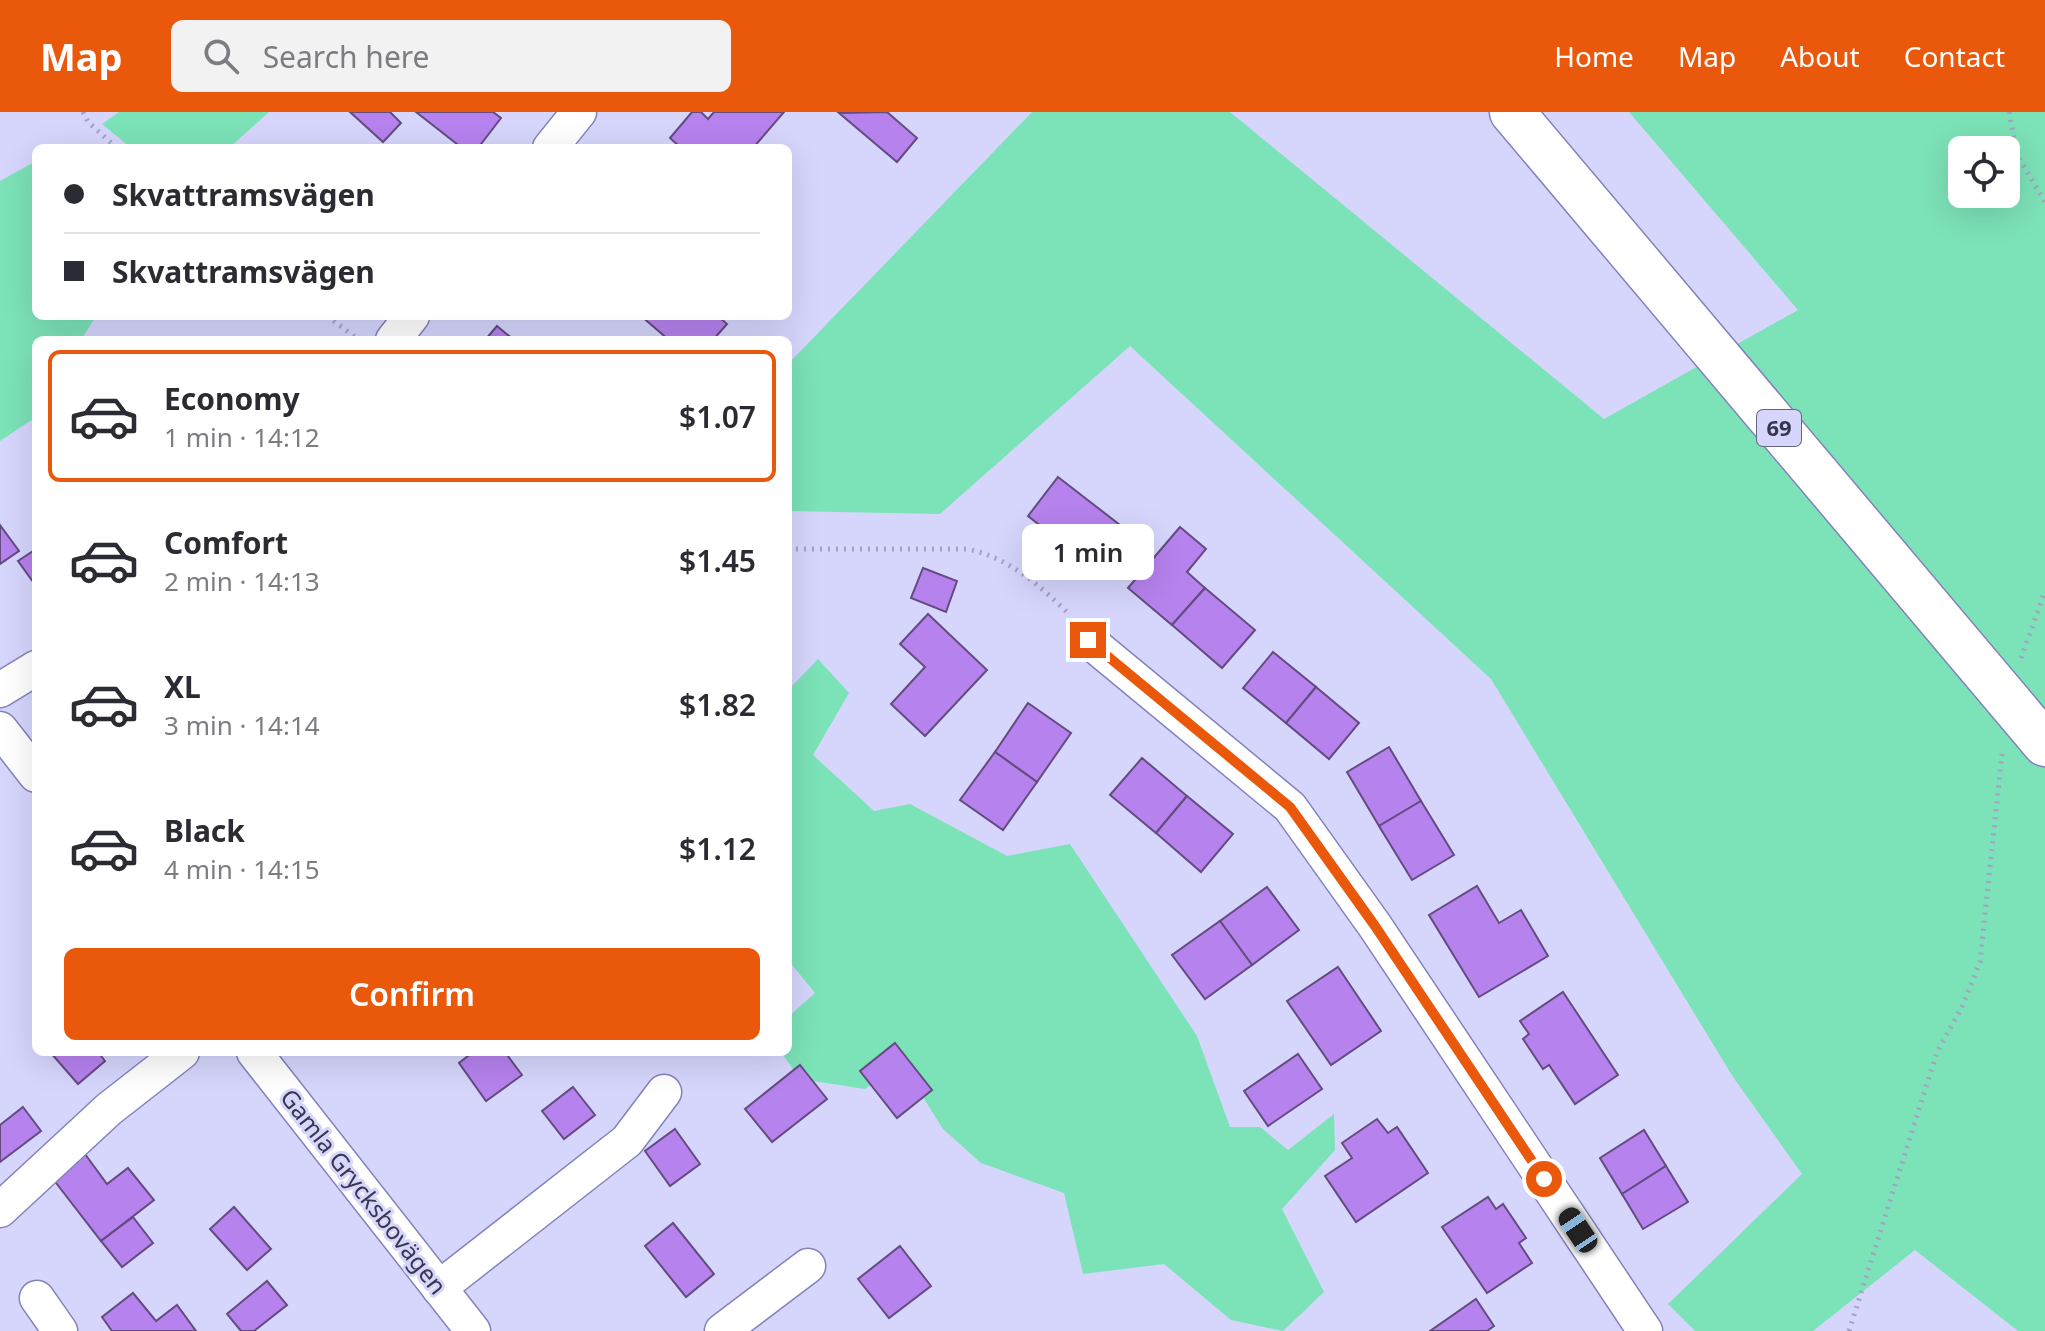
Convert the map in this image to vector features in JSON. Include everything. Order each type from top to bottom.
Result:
[{"type":"main road","name":"69","points":[[1512,112],[2045,744]]},
{"type":"street","points":[[553,144],[579,112]]},
{"type":"street","points":[[396,336],[409,320]]},
{"type":"street","points":[[1088,640],[1290,807],[1375,926],[1645,1331]]},
{"type":"street","points":[[0,690],[32,670]]},
{"type":"street","points":[[0,729],[32,770]]},
{"type":"street","points":[[0,1210],[109,1109],[177,1056]]},
{"type":"street","name":"Gamla Grycksbovägen","points":[[257,1056],[473,1331]]},
{"type":"street","points":[[439,1288],[627,1141],[664,1092]]},
{"type":"street","points":[[722,1331],[808,1266]]},
{"type":"street","points":[[37,1298],[60,1331]]},
{"type":"path","points":[[83,112],[88,122],[113,144]]},
{"type":"path","points":[[2009,112],[2017,155],[2045,202]]},
{"type":"path","points":[[332,320],[354,336]]},
{"type":"path","points":[[792,549],[966,549],[988,553],[1010,564],[1066,611],[1088,640]]},
{"type":"path","points":[[1849,1331],[1937,1052],[1961,1009],[1980,962],[1997,777],[2025,640],[2045,591]]},
{"type":"green space","points":[[119,112],[269,112],[233,144],[126,144],[102,124]]},
{"type":"green space","points":[[1032,112],[1230,112],[1604,419],[1798,310],[1629,112],[2045,112],[2045,1331],[2018,1331],[1915,1250],[1813,1331],[1695,1331],[1668,1304],[1802,1174],[1733,1077],[1491,679],[1130,346],[940,514],[792,511],[792,360]]},
{"type":"green space","points":[[32,163],[32,320],[94,320],[84,336],[32,336],[32,420],[0,441],[0,181]]},
{"type":"green space","points":[[818,659],[849,693],[813,755],[874,811],[910,804],[1007,856],[1070,844],[1197,1036],[1230,1127],[1260,1127],[1288,1150],[1334,1114],[1335,1150],[1282,1209],[1324,1292],[1283,1331],[1231,1320],[1164,1264],[1083,1274],[1064,1193],[981,1163],[943,1129],[902,1064],[865,1089],[800,1079],[784,1056],[792,1056],[792,1013],[815,993],[792,965],[792,686]]},
{"type":"building","points":[[350,112],[390,112],[401,123],[383,142]]},
{"type":"building","points":[[416,112],[493,112],[501,118],[481,144],[457,144]]},
{"type":"building","points":[[692,112],[701,112],[708,119],[714,112],[784,112],[756,144],[677,144],[670,138]]},
{"type":"building","points":[[887,112],[917,138],[897,162],[839,113]]},
{"type":"building","points":[[646,320],[722,320],[727,324],[716,336],[664,336]]},
{"type":"building","points":[[497,326],[509,336],[488,336]]},
{"type":"building","points":[[1058,477],[1138,539],[1108,578],[1028,516]]},
{"type":"building","points":[[0,525],[19,551],[0,564]]},
{"type":"building","points":[[1180,527],[1206,549],[1187,572],[1205,588],[1172,625],[1128,588]]},
{"type":"building","points":[[32,552],[32,580],[18,561]]},
{"type":"building","points":[[923,568],[957,581],[946,612],[911,598]]},
{"type":"building","points":[[1205,588],[1255,630],[1222,668],[1172,625]]},
{"type":"building","points":[[928,614],[987,670],[925,736],[891,704],[925,667],[900,644]]},
{"type":"building","points":[[1273,652],[1316,687],[1286,723],[1243,688]]},
{"type":"building","points":[[1316,687],[1359,723],[1329,759],[1286,723]]},
{"type":"building","points":[[1028,703],[1071,733],[1037,782],[995,752]]},
{"type":"building","points":[[1389,747],[1421,801],[1379,826],[1347,772]]},
{"type":"building","points":[[995,752],[1037,782],[1003,830],[960,800]]},
{"type":"building","points":[[1142,758],[1187,796],[1156,833],[1110,795]]},
{"type":"building","points":[[1187,796],[1233,834],[1201,872],[1156,833]]},
{"type":"building","points":[[1421,801],[1454,855],[1412,880],[1379,826]]},
{"type":"building","points":[[1477,886],[1499,923],[1521,910],[1548,956],[1479,997],[1429,915]]},
{"type":"building","points":[[1267,887],[1299,930],[1252,965],[1220,921]]},
{"type":"building","points":[[1220,921],[1252,965],[1205,999],[1172,955]]},
{"type":"building","points":[[1338,967],[1381,1031],[1331,1065],[1287,1001]]},
{"type":"building","points":[[1563,992],[1618,1075],[1575,1104],[1549,1065],[1543,1069],[1523,1039],[1529,1034],[1520,1021]]},
{"type":"building","points":[[895,1043],[932,1090],[897,1118],[860,1071]]},
{"type":"building","points":[[1298,1054],[1322,1089],[1268,1126],[1244,1091]]},
{"type":"building","points":[[54,1056],[101,1056],[105,1061],[78,1084]]},
{"type":"building","points":[[468,1056],[508,1056],[522,1075],[486,1101],[459,1063]]},
{"type":"building","points":[[800,1065],[827,1099],[772,1142],[745,1109]]},
{"type":"building","points":[[573,1087],[595,1115],[564,1139],[542,1111]]},
{"type":"building","points":[[23,1107],[41,1131],[0,1162],[0,1125]]},
{"type":"building","points":[[1377,1119],[1388,1133],[1397,1127],[1428,1173],[1356,1222],[1325,1176],[1352,1158],[1342,1143]]},
{"type":"building","points":[[675,1129],[700,1164],[670,1186],[645,1151]]},
{"type":"building","points":[[1644,1130],[1666,1166],[1622,1194],[1600,1158]]},
{"type":"building","points":[[85,1154],[107,1184],[128,1168],[154,1200],[101,1241],[53,1179]]},
{"type":"building","points":[[1666,1166],[1688,1202],[1643,1229],[1622,1194]]},
{"type":"building","points":[[1488,1197],[1496,1209],[1503,1204],[1526,1238],[1519,1243],[1532,1263],[1487,1293],[1442,1227]]},
{"type":"building","points":[[234,1207],[271,1249],[247,1270],[210,1229]]},
{"type":"building","points":[[133,1217],[153,1243],[122,1267],[101,1241]]},
{"type":"building","points":[[673,1223],[714,1274],[686,1297],[645,1246]]},
{"type":"building","points":[[900,1246],[931,1286],[889,1318],[858,1279]]},
{"type":"building","points":[[267,1281],[287,1305],[254,1331],[241,1331],[227,1314]]},
{"type":"building","points":[[133,1293],[156,1321],[177,1305],[196,1331],[112,1331],[102,1317]]},
{"type":"building","points":[[1476,1299],[1494,1326],[1487,1331],[1430,1331]]},
{"type":"route","points":[[1088,640],[1290,807],[1375,926],[1544,1179]]}]
